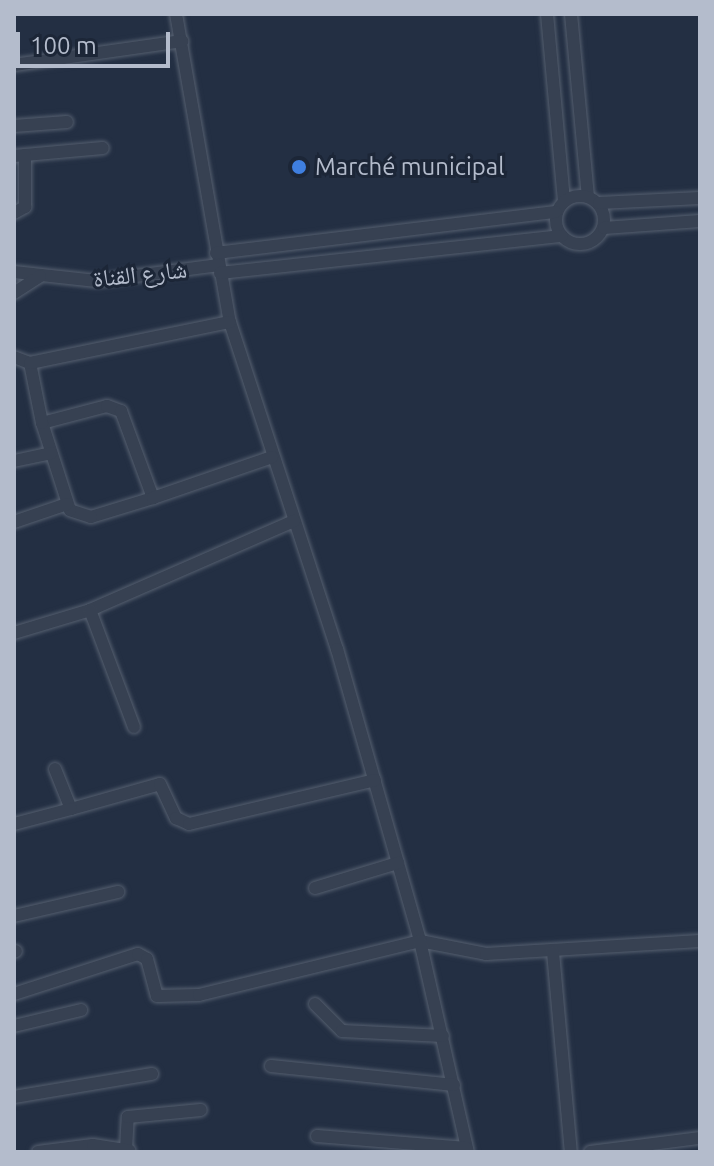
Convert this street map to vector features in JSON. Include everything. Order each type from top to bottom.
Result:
[{"type":"street","points":[[176,14],[230,322],[375,780],[420,941],[468,1150],[317,1136]]},
{"type":"street","points":[[547,14],[562,236]]},
{"type":"street","points":[[571,14],[594,200],[604,228]]},
{"type":"street","points":[[14,65],[182,41]]},
{"type":"street","points":[[14,126],[67,122]]},
{"type":"street","points":[[14,213],[25,207],[19,156],[103,148]]},
{"type":"street","points":[[218,264],[594,200],[700,198]]},
{"type":"street","points":[[218,264],[562,236],[585,244],[604,228],[700,221]]},
{"type":"street","name":"شارع القناة","points":[[14,272],[110,280],[218,264]]},
{"type":"street","points":[[14,293],[40,276]]},
{"type":"street","points":[[14,357],[30,363],[230,322]]},
{"type":"street","points":[[30,363],[42,423],[67,504],[91,517],[272,457]]},
{"type":"street","points":[[42,423],[107,406],[121,411],[153,498]]},
{"type":"street","points":[[14,461],[51,453]]},
{"type":"street","points":[[14,522],[67,504]]},
{"type":"street","points":[[14,633],[90,610],[294,521]]},
{"type":"street","points":[[90,610],[134,727]]},
{"type":"street","points":[[55,769],[71,809]]},
{"type":"street","points":[[14,824],[160,784],[176,818],[189,824],[375,780]]},
{"type":"street","points":[[315,888],[398,863]]},
{"type":"street","points":[[14,916],[118,892]]},
{"type":"street","points":[[14,994],[138,954],[147,959],[157,996],[199,995],[420,941],[486,954],[700,941]]},
{"type":"street","points":[[553,952],[571,1152]]},
{"type":"street","points":[[315,1004],[342,1031],[443,1036]]},
{"type":"street","points":[[14,1026],[81,1010]]},
{"type":"street","points":[[271,1066],[454,1085]]},
{"type":"street","points":[[14,1097],[152,1074]]},
{"type":"street","points":[[38,1152],[93,1145],[129,1151],[128,1117],[201,1110]]},
{"type":"street","points":[[590,1152],[700,1138]]},
{"type":"place","name":"Marché municipal","points":[[299,167]]}]
